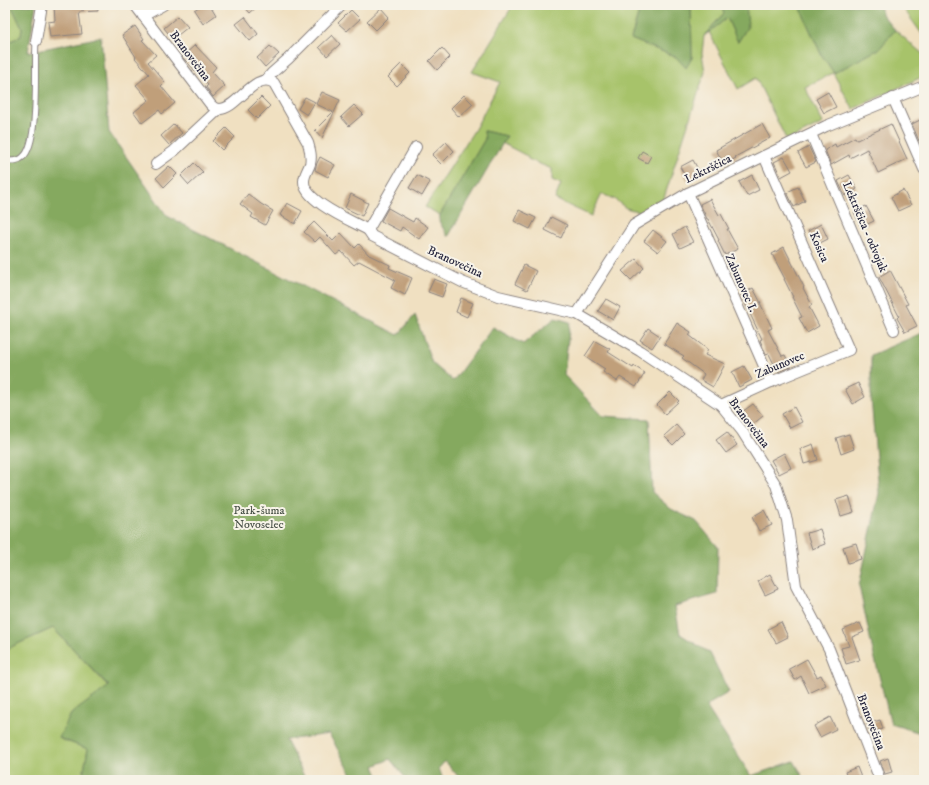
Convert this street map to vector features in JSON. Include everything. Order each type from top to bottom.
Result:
[{"type":"street","points":[[36,41],[42,5]]},
{"type":"street","name":"Branovečina","points":[[135,5],[211,105],[219,110]]},
{"type":"street","points":[[143,16],[163,5]]},
{"type":"street","points":[[156,164],[174,151],[219,110],[225,108],[255,85],[266,80],[342,5]]},
{"type":"street","name":"Branovečina","points":[[266,80],[271,81],[275,86],[308,143],[311,153],[310,163],[305,174],[304,183],[312,198],[368,230],[372,236],[462,282],[504,298],[577,314],[640,351],[720,405],[742,432],[776,485],[787,520],[796,586],[829,649],[880,780]]},
{"type":"street","name":"Lektrščica","points":[[577,314],[634,225],[688,193],[764,156],[893,98],[924,86]]},
{"type":"street","points":[[893,98],[924,169]]},
{"type":"street","name":"Lektrščica - odvojak","points":[[811,134],[894,330]]},
{"type":"street","points":[[368,230],[416,147]]},
{"type":"street","name":"Kosica","points":[[764,156],[849,350]]},
{"type":"street","name":"Zabunovec I.","points":[[688,193],[771,382]]},
{"type":"street","name":"Zabunovec","points":[[720,405],[849,350]]},
{"type":"lane","points":[[5,161],[18,160],[23,157],[31,142],[34,122],[36,41]]},
{"type":"green space","points":[[5,5],[11,5],[22,28],[21,36],[5,44]]},
{"type":"green space","name":"Park-šuma Novoselec","points":[[11,5],[36,5],[28,52],[101,37],[109,132],[167,216],[398,335],[415,315],[432,363],[453,381],[493,327],[523,344],[555,318],[570,322],[564,375],[603,416],[649,419],[652,492],[671,509],[696,521],[718,547],[717,594],[675,606],[680,634],[710,653],[729,692],[706,706],[751,776],[794,761],[804,778],[800,780],[461,780],[445,761],[439,768],[443,780],[407,780],[390,759],[374,766],[380,780],[355,780],[329,734],[286,740],[306,780],[82,780],[88,749],[59,738],[71,714],[109,686],[53,628],[13,646],[5,652],[5,44],[21,36],[22,28]]},
{"type":"green space","points":[[513,5],[641,5],[631,39],[676,57],[692,58],[691,5],[720,5],[724,13],[704,36],[702,53],[705,72],[662,204],[644,213],[626,208],[614,199],[602,194],[591,216],[555,199],[561,184],[552,180],[552,169],[528,159],[527,156],[502,143],[506,136],[484,131],[485,139],[440,215],[425,207],[475,129],[500,82],[472,72]]},
{"type":"green space","points":[[641,5],[691,5],[692,58],[686,68],[676,57],[631,39]]},
{"type":"green space","points":[[720,5],[746,5],[748,26],[738,42],[727,18],[704,36],[724,13]]},
{"type":"green space","points":[[746,5],[800,5],[821,54],[834,73],[879,49],[895,30],[924,55],[924,76],[853,109],[833,73],[805,87],[823,123],[787,141],[756,78],[738,89],[709,32],[727,18],[738,42],[748,26]]},
{"type":"green space","points":[[800,5],[880,5],[882,14],[895,30],[879,49],[834,73],[821,54]]},
{"type":"green space","points":[[901,5],[924,5],[924,37]]},
{"type":"green space","points":[[484,131],[507,136],[448,237],[439,221],[440,215],[485,139]]},
{"type":"green space","points":[[924,332],[924,734],[891,724],[859,586],[879,493],[871,398],[871,355]]},
{"type":"green space","points":[[53,628],[109,687],[71,714],[60,739],[88,749],[82,780],[5,780],[5,652],[13,646]]},
{"type":"building","points":[[54,5],[97,5],[98,11],[79,12],[82,34],[50,37],[48,22],[55,21]]},
{"type":"building","points":[[202,5],[210,5],[216,15],[203,24],[194,10]]},
{"type":"building","points":[[243,5],[259,5],[250,13]]},
{"type":"building","points":[[381,8],[389,17],[376,30],[367,21]]},
{"type":"building","points":[[351,10],[360,19],[347,31],[338,23]]},
{"type":"building","points":[[178,16],[188,27],[173,39],[164,28]]},
{"type":"building","points":[[245,17],[258,34],[250,41],[236,24]]},
{"type":"building","points":[[135,26],[144,39],[142,40],[156,55],[148,62],[165,82],[161,86],[175,103],[162,114],[159,110],[142,123],[134,112],[149,100],[136,85],[149,74],[135,58],[136,57],[122,35]]},
{"type":"building","points":[[332,35],[340,44],[327,56],[319,47]]},
{"type":"building","points":[[195,45],[216,67],[212,72],[225,86],[213,97],[206,87],[208,85],[182,57]]},
{"type":"building","points":[[270,46],[279,54],[265,67],[257,58]]},
{"type":"building","points":[[442,48],[450,57],[437,70],[429,61]]},
{"type":"building","points":[[401,64],[410,73],[397,86],[388,77]]},
{"type":"building","points":[[322,92],[340,100],[322,138],[315,130],[333,112],[316,104]]},
{"type":"building","points":[[828,92],[836,107],[824,113],[816,99]]},
{"type":"building","points":[[464,95],[473,104],[459,117],[451,108]]},
{"type":"building","points":[[261,97],[270,106],[257,119],[248,110]]},
{"type":"building","points":[[305,97],[315,102],[307,115],[298,109]]},
{"type":"building","points":[[354,105],[363,114],[349,126],[341,117]]},
{"type":"building","points":[[920,120],[924,126],[924,139],[919,141],[912,124]]},
{"type":"building","points":[[174,124],[182,133],[169,145],[161,136]]},
{"type":"building","points":[[762,124],[770,138],[724,164],[716,150]]},
{"type":"building","points":[[891,124],[907,159],[878,173],[867,149],[850,158],[849,155],[831,165],[825,150],[835,144],[836,147],[855,137],[857,140]]},
{"type":"building","points":[[226,128],[235,137],[222,150],[213,141]]},
{"type":"building","points":[[446,142],[454,151],[441,164],[432,155]]},
{"type":"building","points":[[809,147],[816,162],[806,167],[798,153]]},
{"type":"building","points":[[642,151],[651,156],[647,163],[638,158]]},
{"type":"building","points":[[320,157],[335,165],[328,177],[315,170]]},
{"type":"building","points":[[784,157],[792,171],[781,177],[774,162]]},
{"type":"building","points":[[693,160],[701,175],[688,181],[680,167]]},
{"type":"building","points":[[194,163],[203,172],[189,185],[181,176]]},
{"type":"building","points":[[169,166],[177,174],[164,187],[156,178]]},
{"type":"building","points":[[417,175],[430,182],[422,196],[409,188]]},
{"type":"building","points":[[752,175],[759,190],[747,196],[739,182]]},
{"type":"building","points":[[849,175],[857,189],[845,196],[838,181]]},
{"type":"building","points":[[798,187],[805,201],[794,207],[787,192]]},
{"type":"building","points":[[903,190],[911,205],[898,211],[891,197]]},
{"type":"building","points":[[248,194],[273,211],[265,225],[251,217],[253,214],[240,204]]},
{"type":"building","points":[[351,194],[368,203],[362,216],[345,208]]},
{"type":"building","points":[[710,199],[719,215],[721,214],[738,249],[725,255],[718,241],[719,240],[700,204]]},
{"type":"building","points":[[287,203],[302,211],[295,224],[280,215]]},
{"type":"building","points":[[866,206],[874,221],[861,227],[854,212]]},
{"type":"building","points":[[388,208],[413,222],[415,218],[428,227],[419,239],[402,227],[400,231],[381,221]]},
{"type":"building","points":[[519,210],[536,218],[530,229],[514,221]]},
{"type":"building","points":[[551,217],[567,225],[561,238],[545,230]]},
{"type":"building","points":[[314,222],[333,241],[341,233],[355,248],[359,244],[369,255],[390,265],[389,268],[412,278],[405,295],[391,288],[395,280],[359,261],[354,265],[341,251],[336,255],[320,237],[315,242],[304,232]]},
{"type":"building","points":[[821,224],[828,239],[816,245],[808,231]]},
{"type":"building","points":[[685,227],[693,242],[680,248],[673,234]]},
{"type":"building","points":[[653,230],[667,241],[658,252],[644,241]]},
{"type":"building","points":[[784,247],[812,305],[809,307],[819,326],[807,333],[799,318],[802,317],[772,254]]},
{"type":"building","points":[[636,259],[644,268],[631,280],[622,271]]},
{"type":"building","points":[[524,265],[536,271],[527,290],[515,284]]},
{"type":"building","points":[[890,270],[908,304],[906,305],[917,326],[905,332],[897,318],[899,316],[879,277]]},
{"type":"building","points":[[434,279],[447,284],[442,297],[428,292]]},
{"type":"building","points":[[753,288],[772,328],[768,330],[782,356],[785,355],[791,367],[778,372],[769,354],[766,355],[760,340],[762,339],[741,295]]},
{"type":"building","points":[[461,298],[473,303],[467,317],[456,312]]},
{"type":"building","points":[[606,299],[620,307],[613,320],[598,311]]},
{"type":"building","points":[[677,323],[691,332],[689,335],[708,350],[705,355],[725,364],[713,387],[701,380],[704,374],[682,358],[684,356],[664,344]]},
{"type":"building","points":[[648,328],[660,336],[652,348],[640,340]]},
{"type":"building","points":[[595,341],[610,349],[608,352],[633,368],[634,366],[645,373],[636,387],[620,377],[617,381],[603,372],[605,369],[585,356]]},
{"type":"building","points":[[744,366],[752,380],[739,387],[732,372]]},
{"type":"building","points":[[858,383],[865,397],[853,404],[845,389]]},
{"type":"building","points":[[670,392],[679,401],[665,414],[657,405]]},
{"type":"building","points":[[753,404],[763,416],[752,425],[742,412]]},
{"type":"building","points":[[794,407],[802,422],[790,428],[782,414]]},
{"type":"building","points":[[676,425],[684,434],[673,445],[664,436]]},
{"type":"building","points":[[727,432],[737,445],[726,453],[716,440]]},
{"type":"building","points":[[849,434],[854,449],[841,454],[836,438]]},
{"type":"building","points":[[813,444],[818,460],[804,464],[800,449]]},
{"type":"building","points":[[784,453],[791,468],[779,474],[771,460]]},
{"type":"building","points":[[849,496],[854,512],[841,516],[836,500]]},
{"type":"building","points":[[764,510],[772,525],[759,531],[752,517]]},
{"type":"building","points":[[820,529],[825,544],[812,549],[807,533]]},
{"type":"building","points":[[856,543],[861,559],[848,563],[843,547]]},
{"type":"building","points":[[770,574],[778,589],[765,595],[758,581]]},
{"type":"building","points":[[781,622],[788,637],[776,643],[768,629]]},
{"type":"building","points":[[860,623],[864,632],[852,637],[860,660],[846,664],[841,648],[849,646],[843,630]]},
{"type":"building","points":[[807,659],[817,677],[821,675],[826,685],[809,693],[801,676],[795,680],[789,669]]},
{"type":"building","points":[[830,717],[836,729],[820,737],[814,726]]},
{"type":"building","points":[[880,720],[883,729],[870,733],[867,724]]},
{"type":"building","points":[[888,758],[892,772],[885,774],[880,761]]},
{"type":"building","points":[[857,767],[862,780],[848,780],[845,772]]}]
